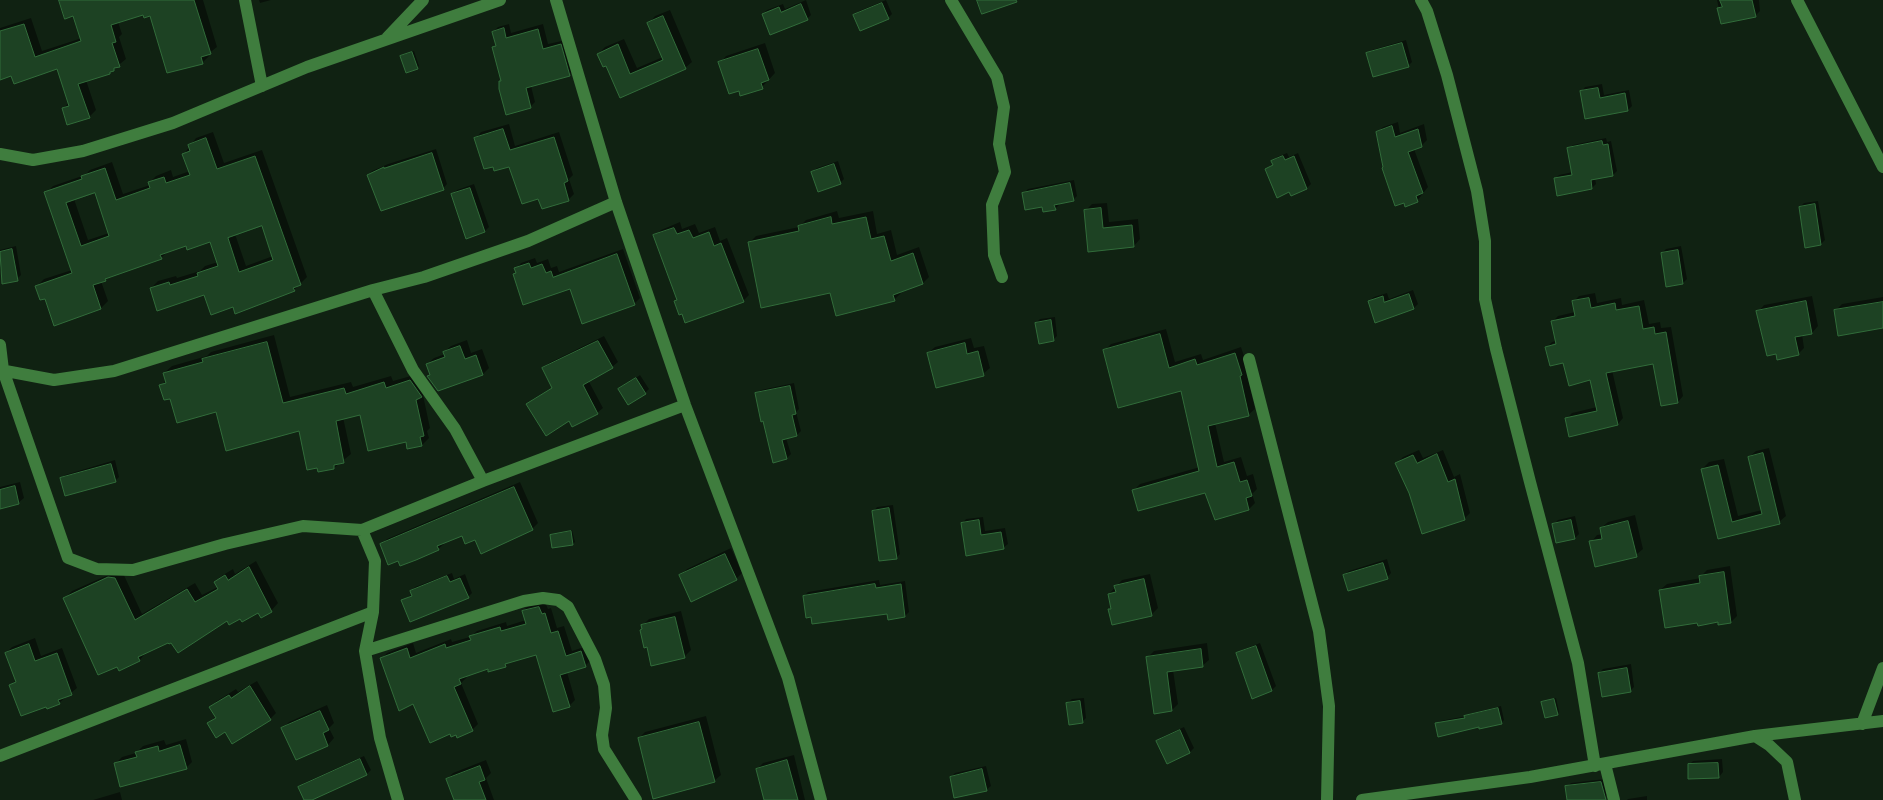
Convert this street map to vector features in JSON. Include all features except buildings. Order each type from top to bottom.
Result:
[{"type":"street","points":[[245,0],[262,86]]},
{"type":"street","points":[[384,41],[423,0]]},
{"type":"street","points":[[0,154],[33,160],[83,151],[173,123],[307,67],[500,0]]},
{"type":"street","points":[[556,0],[616,202],[685,405],[788,678],[821,800]]},
{"type":"street","points":[[951,0],[998,77],[1004,106],[999,144],[1005,172],[992,205],[994,255],[1002,277]]},
{"type":"street","points":[[1421,0],[1427,11],[1447,75],[1477,191],[1485,241],[1486,299],[1496,348],[1578,663],[1600,765],[1614,800]]},
{"type":"street","points":[[1797,0],[1883,167]]},
{"type":"street","points":[[1,370],[54,380],[114,371],[373,290],[424,276],[528,241],[616,202]]},
{"type":"street","points":[[373,290],[414,370],[455,429],[483,481]]},
{"type":"street","points":[[0,346],[1,370],[68,558],[97,569],[133,570],[225,544],[303,526],[362,530],[483,481],[685,405]]},
{"type":"street","points":[[1249,359],[1319,631],[1330,706],[1327,800]]},
{"type":"street","points":[[362,530],[375,561],[373,612],[365,651],[380,738],[398,800]]},
{"type":"street","points":[[365,651],[524,600],[543,598],[558,600],[568,607],[595,659],[604,685],[606,708],[602,735],[604,749],[636,800]]},
{"type":"street","points":[[0,756],[373,612]]},
{"type":"street","points":[[1862,724],[1883,668]]},
{"type":"street","points":[[1362,800],[1530,778],[1755,736],[1883,720]]},
{"type":"street","points":[[1755,736],[1769,745],[1787,762],[1795,800]]}]
